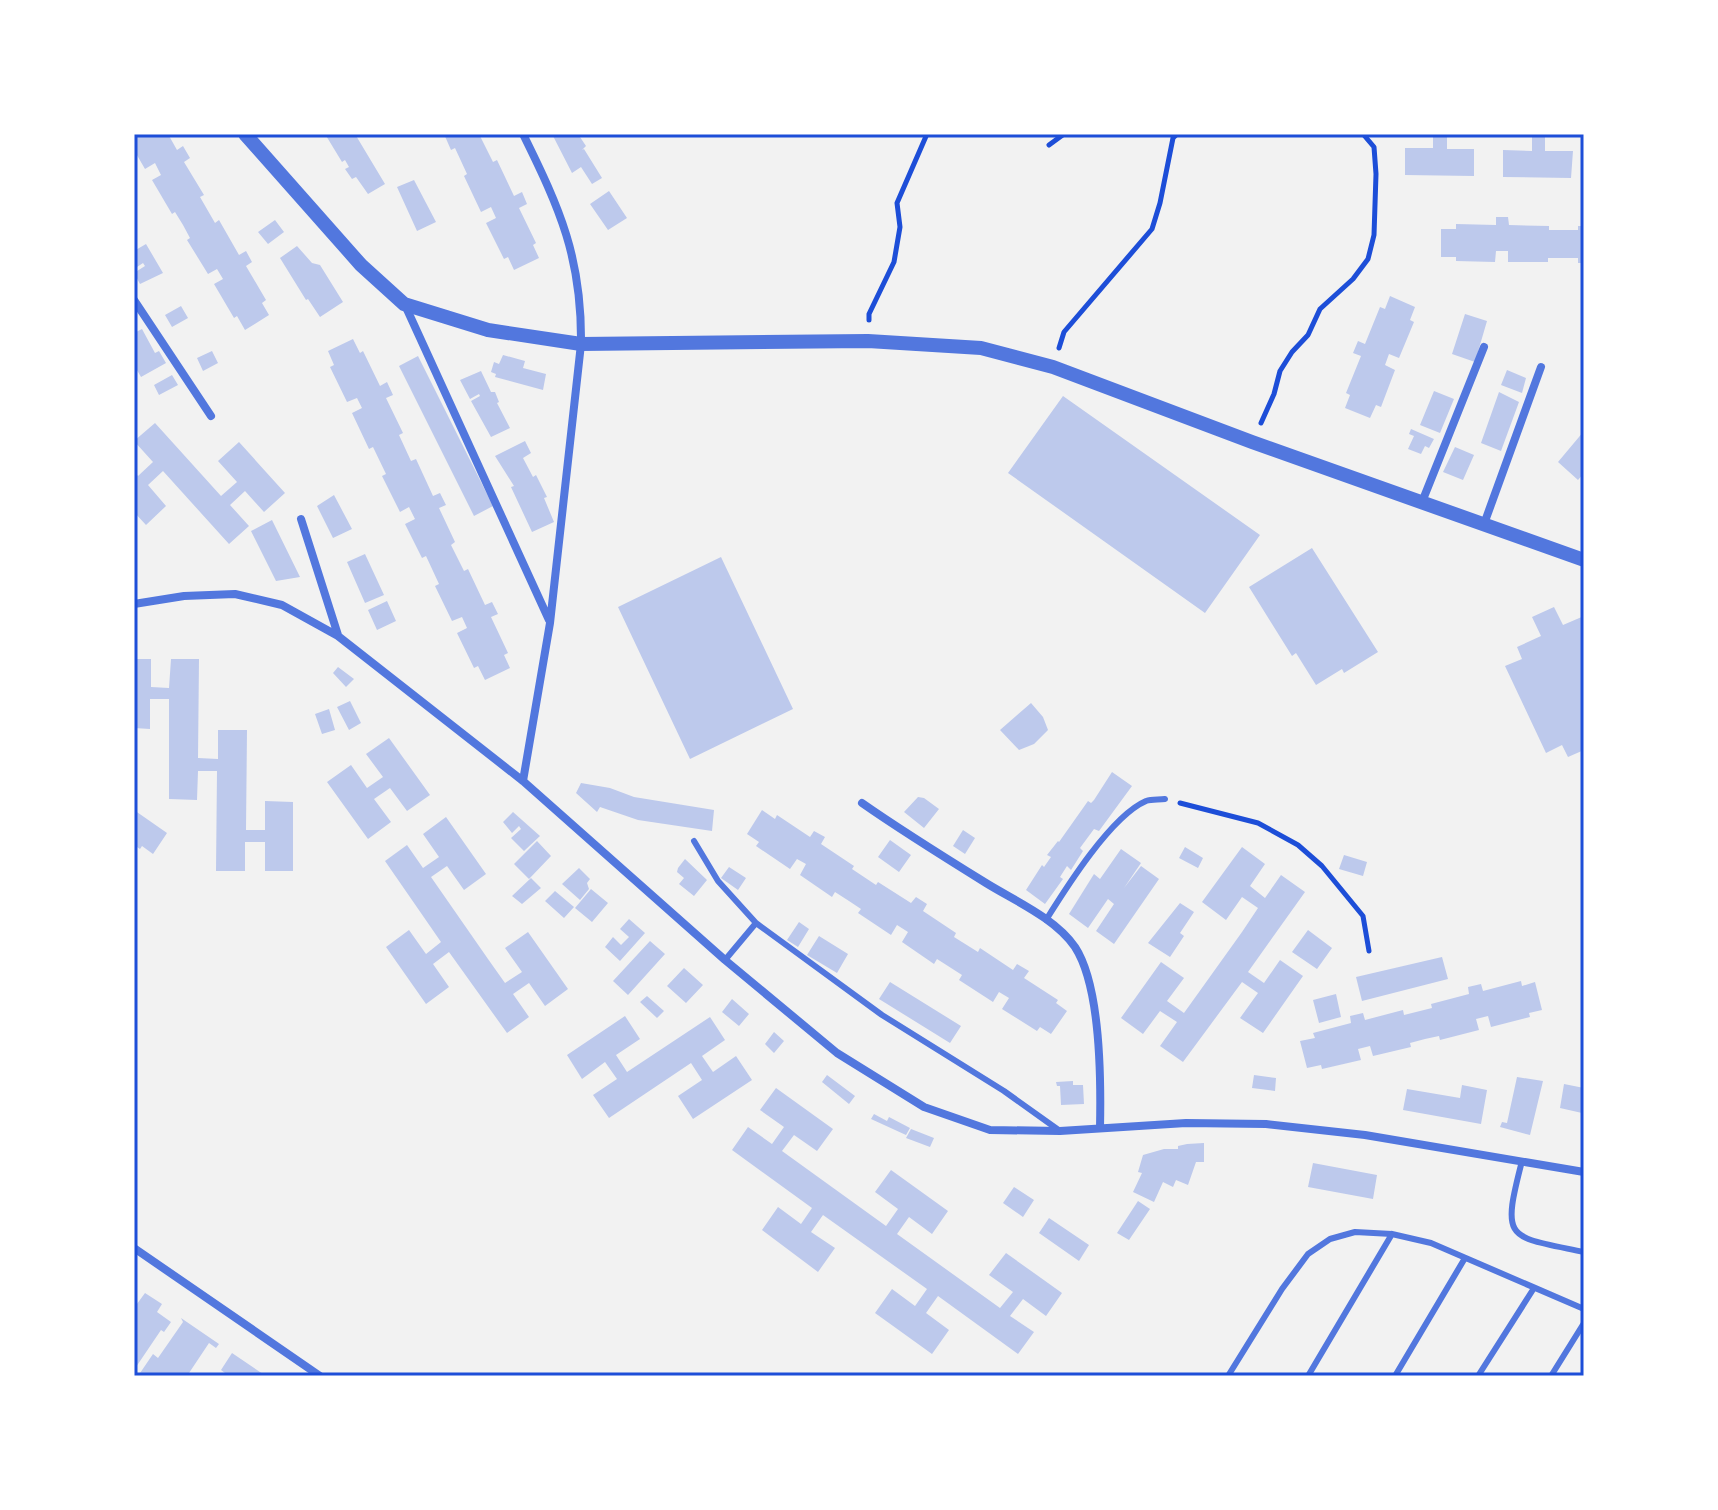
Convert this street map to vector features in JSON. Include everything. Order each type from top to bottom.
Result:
[{"type":"street","points":[[245,134],[361,265],[404,304],[550,623]]},
{"type":"street","points":[[523,134],[554,197],[574,257],[581,304],[581,344],[550,623],[523,781]]},
{"type":"street","points":[[134,300],[211,416]]},
{"type":"street","points":[[404,304],[488,330],[581,344],[868,341],[981,348],[1053,367],[1252,442],[1584,560]]},
{"type":"street","points":[[1422,502],[1484,347]]},
{"type":"street","points":[[1484,524],[1541,367]]},
{"type":"street","points":[[301,519],[338,636]]},
{"type":"street","points":[[134,604],[184,596],[235,594],[282,605],[338,636],[523,781],[725,960],[837,1053],[924,1107],[990,1130],[1060,1131],[1186,1123],[1266,1124],[1365,1135],[1584,1172]]},
{"type":"street","points":[[862,803],[1046,920],[1075,947],[1088,978],[1101,1076],[1100,1128]]},
{"type":"street","points":[[134,1248],[320,1376]]},
{"type":"lane","points":[[1046,920],[1066,888],[1117,825],[1147,801],[1165,799]]},
{"type":"lane","points":[[694,841],[718,881],[756,923],[882,1015],[1013,1097],[1060,1131]]},
{"type":"lane","points":[[725,960],[756,923]]},
{"type":"lane","points":[[1522,1161],[1511,1204],[1510,1219],[1516,1232],[1528,1241],[1584,1252]]},
{"type":"lane","points":[[1228,1376],[1282,1289],[1308,1254],[1330,1239],[1355,1232],[1392,1234],[1431,1243],[1584,1309]]},
{"type":"lane","points":[[1308,1376],[1392,1234]]},
{"type":"lane","points":[[1395,1376],[1465,1258]]},
{"type":"lane","points":[[1478,1376],[1534,1288]]},
{"type":"lane","points":[[1551,1376],[1584,1323]]},
{"type":"path","points":[[868,341],[869,314],[894,262],[900,227],[897,203],[927,134]]},
{"type":"path","points":[[1049,145],[1064,134]]},
{"type":"path","points":[[1053,367],[1064,332],[1152,229],[1173,138],[1177,134]]},
{"type":"path","points":[[1252,442],[1274,394],[1280,371],[1292,352],[1308,335],[1320,309],[1353,279],[1368,259],[1374,235],[1376,174],[1374,147],[1363,134]]},
{"type":"path","points":[[1165,799],[1258,823],[1298,845],[1322,866],[1363,916],[1369,951]]},
{"type":"building","points":[[134,134],[168,134],[177,150],[183,146],[190,158],[184,162],[204,195],[200,197],[215,223],[219,220],[239,255],[246,251],[252,262],[246,266],[266,300],[262,303],[269,315],[245,330],[237,316],[234,318],[214,284],[223,279],[217,269],[208,274],[187,240],[190,238],[183,225],[175,212],[172,214],[152,180],[161,175],[155,163],[145,169],[134,150]]},
{"type":"building","points":[[325,134],[355,134],[385,184],[368,194],[356,177],[352,179],[345,169],[349,167],[345,160],[342,162]]},
{"type":"building","points":[[444,134],[479,134],[493,162],[497,160],[514,196],[522,192],[527,204],[519,208],[536,243],[533,245],[539,258],[514,270],[508,257],[504,259],[486,223],[496,218],[491,207],[481,212],[455,148],[451,150]]},
{"type":"building","points":[[552,134],[578,134],[586,146],[582,150],[602,178],[592,184],[581,167],[572,173]]},
{"type":"building","points":[[1433,134],[1447,134],[1447,149],[1474,149],[1474,176],[1405,175],[1405,148],[1433,148]]},
{"type":"building","points":[[1532,134],[1545,134],[1545,151],[1573,151],[1571,178],[1503,177],[1503,150],[1532,151]]},
{"type":"building","points":[[414,180],[436,222],[417,231],[397,187]]},
{"type":"building","points":[[609,191],[627,218],[608,230],[590,204]]},
{"type":"building","points":[[1496,217],[1508,217],[1509,225],[1549,226],[1549,230],[1578,230],[1578,226],[1584,226],[1584,263],[1578,263],[1578,258],[1508,262],[1508,251],[1496,251],[1495,262],[1456,261],[1456,257],[1441,257],[1441,229],[1456,229],[1456,224],[1496,225]]},
{"type":"building","points":[[275,220],[284,232],[268,244],[258,232]]},
{"type":"building","points":[[146,244],[163,273],[140,284],[134,273],[145,266],[143,263],[134,269],[134,251]]},
{"type":"building","points":[[297,246],[312,263],[320,265],[343,302],[320,317],[280,258]]},
{"type":"building","points":[[1390,296],[1415,307],[1410,320],[1414,322],[1399,358],[1389,354],[1385,365],[1395,370],[1381,407],[1376,405],[1370,418],[1345,408],[1350,395],[1346,393],[1361,356],[1353,353],[1358,341],[1365,344],[1380,307],[1385,309]]},
{"type":"building","points":[[181,306],[188,318],[172,327],[165,315]]},
{"type":"building","points":[[1465,314],[1487,321],[1475,362],[1452,354]]},
{"type":"building","points":[[142,329],[155,353],[159,351],[166,363],[141,377],[134,365],[134,333]]},
{"type":"building","points":[[353,339],[360,353],[363,351],[380,386],[387,382],[393,395],[386,398],[403,433],[399,435],[411,461],[416,459],[433,496],[440,493],[446,505],[439,508],[455,542],[451,545],[464,571],[468,569],[485,605],[492,602],[498,614],[491,617],[508,653],[504,655],[510,668],[485,680],[478,666],[474,668],[457,633],[467,628],[462,617],[452,621],[435,586],[439,584],[426,556],[422,558],[405,524],[415,519],[409,507],[400,512],[382,476],[386,474],[373,447],[369,449],[352,413],[362,408],[357,398],[347,402],[330,367],[334,365],[328,351]]},
{"type":"building","points":[[212,351],[218,363],[203,371],[197,358]]},
{"type":"building","points":[[503,355],[525,361],[523,368],[546,374],[543,390],[495,377],[496,374],[491,372],[494,362],[499,364]]},
{"type":"building","points":[[418,356],[493,506],[474,516],[399,366]]},
{"type":"building","points":[[1507,370],[1526,378],[1522,393],[1501,385]]},
{"type":"building","points":[[481,371],[491,392],[495,392],[510,428],[491,437],[471,401],[479,394],[470,399],[460,380]]},
{"type":"building","points":[[172,375],[178,385],[159,395],[154,385]]},
{"type":"building","points":[[1434,391],[1454,399],[1440,433],[1420,425]]},
{"type":"building","points":[[1499,392],[1519,402],[1501,451],[1481,443]]},
{"type":"building","points":[[1063,396],[1260,535],[1205,613],[1008,473]]},
{"type":"building","points":[[155,423],[221,496],[237,482],[218,461],[239,442],[285,493],[264,512],[245,491],[230,505],[249,526],[229,544],[163,471],[148,485],[166,506],[146,525],[134,512],[134,471],[138,476],[153,462],[134,441]]},
{"type":"building","points":[[1411,429],[1434,439],[1421,454],[1408,449],[1414,436],[1409,434]]},
{"type":"building","points":[[1584,431],[1584,473],[1578,480],[1558,462]]},
{"type":"building","points":[[525,441],[531,453],[523,458],[547,497],[544,498],[554,522],[532,532],[511,487],[514,486],[495,456]]},
{"type":"building","points":[[1455,447],[1474,455],[1463,480],[1443,472]]},
{"type":"building","points":[[334,495],[352,529],[333,538],[317,506]]},
{"type":"building","points":[[272,520],[300,577],[276,581],[251,531]]},
{"type":"building","points":[[1312,548],[1378,652],[1344,673],[1342,669],[1316,685],[1296,653],[1292,656],[1249,587]]},
{"type":"building","points":[[365,554],[384,595],[365,603],[347,562]]},
{"type":"building","points":[[721,557],[793,709],[690,759],[618,607]]},
{"type":"building","points":[[387,601],[396,621],[377,630],[368,610]]},
{"type":"building","points":[[1554,607],[1563,625],[1584,616],[1584,750],[1568,757],[1562,745],[1546,753],[1505,666],[1522,659],[1517,647],[1541,636],[1532,617]]},
{"type":"building","points":[[134,659],[151,659],[151,687],[169,688],[171,659],[199,659],[198,758],[218,759],[218,730],[247,730],[246,830],[265,830],[265,801],[293,802],[293,871],[265,871],[265,842],[245,842],[245,871],[216,871],[217,771],[198,771],[197,800],[169,799],[169,699],[150,699],[150,729],[134,728]]},
{"type":"building","points":[[338,667],[354,679],[346,687],[333,673]]},
{"type":"building","points":[[350,701],[361,723],[349,730],[337,707]]},
{"type":"building","points":[[1031,703],[1043,717],[1048,730],[1034,744],[1019,750],[1000,730]]},
{"type":"building","points":[[329,709],[335,730],[322,734],[315,714]]},
{"type":"building","points":[[389,738],[430,795],[407,811],[390,788],[374,799],[391,822],[368,839],[327,782],[351,765],[367,788],[383,777],[366,754]]},
{"type":"building","points":[[1112,772],[1132,786],[1099,831],[1094,829],[1080,848],[1083,851],[1071,870],[1067,866],[1060,877],[1063,879],[1045,904],[1026,890],[1051,857],[1047,855],[1088,801],[1091,803],[1094,800]]},
{"type":"building","points":[[581,783],[610,788],[634,797],[714,810],[712,831],[638,820],[600,807],[597,812],[576,793]]},
{"type":"building","points":[[918,797],[939,809],[924,828],[904,812]]},
{"type":"building","points":[[134,810],[167,833],[153,854],[142,846],[140,849],[134,845]]},
{"type":"building","points":[[762,810],[775,819],[777,815],[810,837],[814,831],[825,837],[821,844],[876,885],[878,882],[911,903],[916,897],[927,904],[923,911],[978,952],[980,948],[1013,970],[1017,964],[1029,971],[1024,978],[1058,1000],[1056,1003],[1067,1011],[1051,1034],[1040,1027],[1037,1031],[1002,1009],[1009,998],[999,992],[993,1002],[959,980],[962,975],[937,959],[934,964],[902,942],[908,932],[897,925],[891,935],[858,913],[861,909],[849,901],[835,892],[832,897],[800,875],[806,864],[797,859],[790,869],[756,846],[759,842],[747,834]]},
{"type":"building","points":[[513,812],[540,836],[524,851],[511,838],[521,829],[519,826],[512,833],[503,822]]},
{"type":"building","points":[[446,817],[486,874],[464,890],[447,866],[431,877],[505,983],[522,972],[505,948],[528,932],[568,989],[545,1006],[529,983],[513,994],[529,1017],[507,1033],[449,952],[433,964],[449,987],[426,1004],[386,947],[409,930],[426,954],[441,942],[385,861],[407,845],[423,868],[439,857],[423,834]]},
{"type":"building","points":[[963,830],[975,838],[965,854],[953,846]]},
{"type":"building","points":[[890,840],[911,855],[899,872],[878,857]]},
{"type":"building","points":[[537,841],[551,856],[529,879],[514,864]]},
{"type":"building","points":[[1185,847],[1203,858],[1198,868],[1179,858]]},
{"type":"building","points":[[1242,847],[1265,864],[1250,886],[1265,898],[1281,875],[1305,892],[1248,972],[1264,983],[1280,960],[1303,976],[1263,1033],[1240,1018],[1258,993],[1242,982],[1183,1062],[1160,1046],[1177,1022],[1160,1011],[1143,1034],[1121,1018],[1161,962],[1184,978],[1167,1001],[1184,1013],[1242,932],[1258,908],[1242,897],[1226,920],[1202,902]]},
{"type":"building","points":[[1121,849],[1141,863],[1124,888],[1141,866],[1159,879],[1114,944],[1096,931],[1114,904],[1108,899],[1088,928],[1069,914],[1094,874],[1100,879]]},
{"type":"building","points":[[1344,855],[1367,862],[1363,876],[1339,869]]},
{"type":"building","points":[[685,859],[707,880],[694,896],[679,884],[684,878],[677,872]]},
{"type":"building","points":[[729,867],[746,878],[738,890],[721,878]]},
{"type":"building","points":[[579,868],[590,879],[587,883],[589,889],[580,900],[562,884]]},
{"type":"building","points":[[531,878],[541,888],[522,904],[512,896]]},
{"type":"building","points":[[591,889],[608,903],[592,922],[575,908]]},
{"type":"building","points":[[555,891],[574,907],[564,918],[545,901]]},
{"type":"building","points":[[1180,903],[1194,912],[1180,933],[1184,936],[1170,957],[1148,943]]},
{"type":"building","points":[[629,919],[645,933],[620,961],[605,947],[613,937],[621,945],[629,937],[620,929]]},
{"type":"building","points":[[799,922],[809,929],[798,947],[787,940]]},
{"type":"building","points":[[1308,930],[1332,948],[1317,969],[1292,952]]},
{"type":"building","points":[[819,936],[848,954],[837,973],[807,955]]},
{"type":"building","points":[[650,941],[665,954],[628,995],[613,981]]},
{"type":"building","points":[[1442,957],[1448,979],[1362,1001],[1356,977]]},
{"type":"building","points":[[684,968],[703,985],[686,1003],[667,986]]},
{"type":"building","points":[[1521,981],[1522,986],[1535,982],[1542,1010],[1529,1013],[1530,1017],[1491,1027],[1488,1016],[1476,1019],[1479,1030],[1440,1040],[1439,1036],[1425,1039],[1410,1043],[1411,1047],[1373,1056],[1370,1046],[1358,1049],[1361,1060],[1322,1069],[1321,1065],[1307,1068],[1300,1041],[1315,1038],[1313,1033],[1351,1023],[1350,1016],[1363,1013],[1365,1020],[1403,1010],[1404,1015],[1469,994],[1468,987],[1481,984],[1483,991]]},
{"type":"building","points":[[890,982],[961,1026],[950,1043],[879,999]]},
{"type":"building","points":[[1336,994],[1341,1017],[1319,1023],[1313,1000]]},
{"type":"building","points":[[647,996],[664,1011],[657,1018],[640,1002]]},
{"type":"building","points":[[732,999],[749,1014],[739,1026],[722,1012]]},
{"type":"building","points":[[625,1016],[640,1039],[616,1055],[627,1072],[710,1017],[725,1040],[702,1056],[713,1072],[736,1056],[752,1080],[693,1119],[678,1096],[702,1080],[691,1063],[609,1118],[593,1095],[617,1079],[605,1062],[582,1079],[567,1055]]},
{"type":"building","points":[[774,1032],[784,1041],[774,1053],[765,1044]]},
{"type":"building","points":[[827,1075],[855,1096],[849,1104],[822,1082]]},
{"type":"building","points":[[1254,1075],[1276,1078],[1275,1091],[1252,1088]]},
{"type":"building","points":[[1517,1077],[1543,1081],[1530,1135],[1500,1127],[1502,1122],[1507,1123]]},
{"type":"building","points":[[1073,1081],[1073,1085],[1083,1085],[1084,1104],[1061,1105],[1060,1086],[1056,1082]]},
{"type":"building","points":[[1564,1084],[1584,1088],[1582,1113],[1560,1108]]},
{"type":"building","points":[[1462,1085],[1487,1090],[1481,1124],[1403,1110],[1407,1089],[1460,1098]]},
{"type":"building","points":[[776,1088],[833,1129],[817,1151],[794,1135],[782,1151],[886,1226],[898,1209],[875,1192],[891,1170],[948,1211],[932,1234],[909,1217],[897,1234],[1000,1308],[1013,1292],[989,1275],[1006,1253],[1062,1293],[1046,1316],[1023,1299],[1010,1316],[1034,1332],[1018,1354],[938,1296],[926,1313],[949,1330],[932,1354],[875,1313],[892,1289],[915,1306],[927,1289],[823,1215],[811,1232],[835,1248],[818,1272],[762,1230],[778,1207],[801,1224],[812,1208],[732,1150],[748,1127],[772,1144],[784,1127],[760,1110]]},
{"type":"building","points":[[874,1114],[887,1121],[889,1117],[910,1128],[906,1135],[871,1119]]},
{"type":"building","points":[[911,1129],[934,1138],[930,1147],[906,1138]]},
{"type":"building","points":[[1204,1143],[1204,1162],[1196,1162],[1188,1185],[1176,1180],[1173,1187],[1163,1182],[1154,1202],[1133,1192],[1142,1173],[1138,1172],[1143,1155]]},
{"type":"building","points":[[1313,1163],[1377,1175],[1373,1199],[1308,1187]]},
{"type":"building","points":[[1014,1187],[1034,1200],[1023,1217],[1003,1203]]},
{"type":"building","points":[[1138,1201],[1150,1209],[1129,1240],[1117,1233]]},
{"type":"building","points":[[1049,1218],[1089,1245],[1079,1261],[1039,1233]]},
{"type":"building","points":[[145,1293],[162,1304],[157,1312],[171,1322],[164,1332],[161,1330],[134,1370],[134,1308]]},
{"type":"building","points":[[181,1318],[219,1344],[216,1348],[209,1343],[187,1376],[138,1376],[153,1354],[158,1358],[183,1322]]},
{"type":"building","points":[[232,1353],[266,1376],[229,1376],[221,1370]]}]
